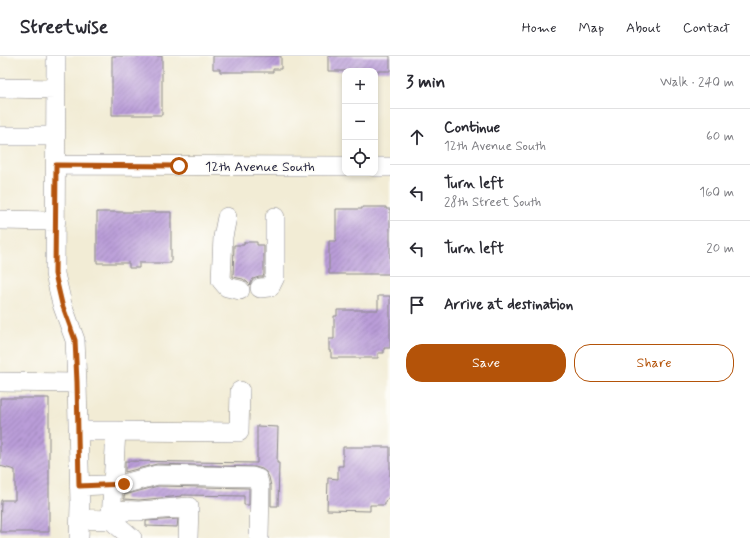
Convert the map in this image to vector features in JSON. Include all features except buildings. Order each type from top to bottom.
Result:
[{"type":"street","points":[[56,56],[55,274],[62,304],[75,340],[79,529],[111,515],[188,507],[188,538]]},
{"type":"street","points":[[0,88],[55,89]]},
{"type":"street","points":[[0,136],[55,136]]},
{"type":"street","name":"12th Avenue South","points":[[56,165],[342,166]]},
{"type":"street","points":[[378,166],[390,166]]},
{"type":"street","points":[[227,218],[223,236],[221,280],[227,287],[240,290]]},
{"type":"street","points":[[260,288],[270,286],[275,277],[275,218]]},
{"type":"street","points":[[0,220],[56,221]]},
{"type":"street","points":[[0,382],[77,382]]},
{"type":"street","points":[[78,431],[240,432],[240,391]]},
{"type":"street","points":[[116,431],[111,515],[132,538]]},
{"type":"street","points":[[79,486],[124,484],[157,475],[252,477],[258,479],[260,488],[259,538]]},
{"type":"route","points":[[124,484],[79,486],[75,340],[62,304],[55,274],[56,165],[179,166]]}]
